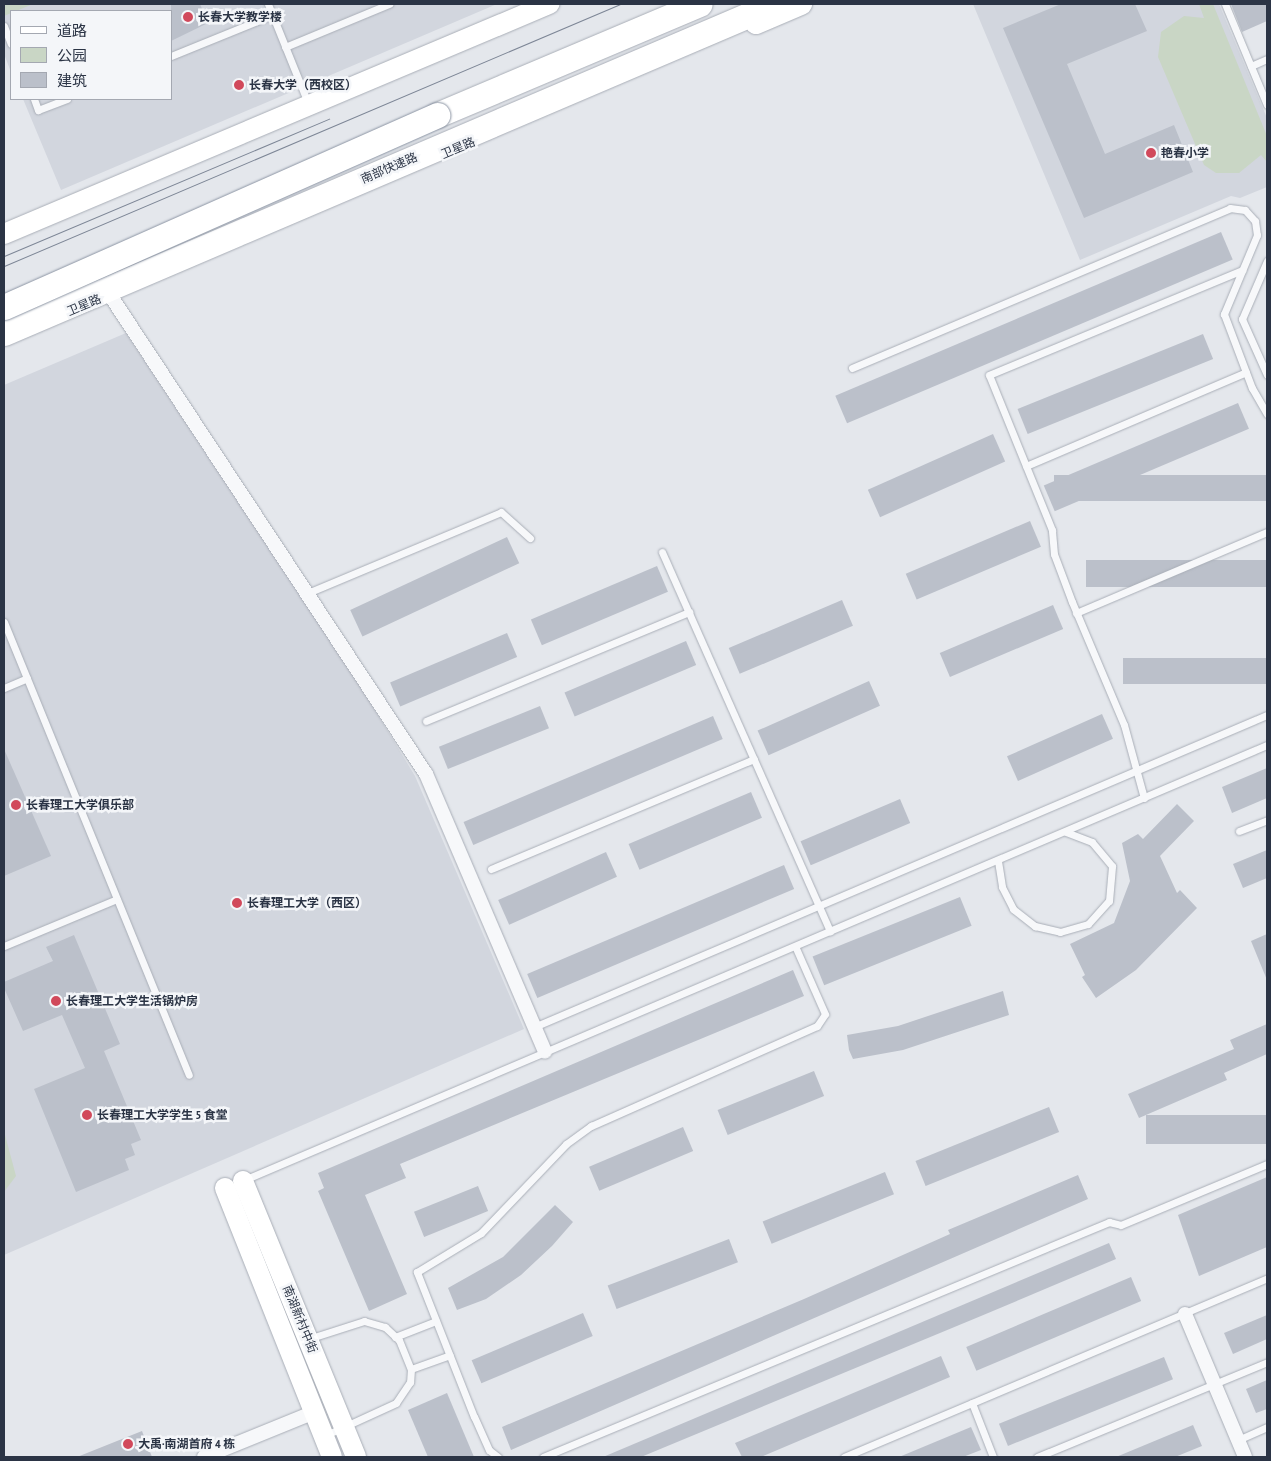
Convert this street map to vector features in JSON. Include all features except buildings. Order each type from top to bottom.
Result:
[{"type":"highway","points":[[437,115],[665,4]]},
{"type":"highway","points":[[4,307],[437,115],[700,4]]},
{"type":"highway","name":"南部快速路","points":[[4,333],[774,4]]},
{"type":"main road","points":[[4,297],[716,4]]},
{"type":"main road","name":"卫星路","points":[[4,339],[801,4]]},
{"type":"street","points":[[4,234],[549,4]]},
{"type":"street","points":[[110,295],[310,592],[426,774],[545,1052]]},
{"type":"street","name":"南湖新村中街","points":[[234,1184],[308,1339],[356,1457]]},
{"type":"street","name":"南湖新村中街","points":[[234,1184],[289,1348],[332,1457]]},
{"type":"street","points":[[1186,1314],[1238,1440],[1243,1457]]},
{"type":"street","points":[[204,1457],[315,1412]]},
{"type":"lane","points":[[268,4],[309,106]]},
{"type":"lane","points":[[285,47],[389,4]]},
{"type":"lane","points":[[1225,4],[1267,104]]},
{"type":"lane","points":[[172,56],[272,15]]},
{"type":"lane","points":[[4,26],[10,41]]},
{"type":"lane","points":[[1251,66],[1267,59]]},
{"type":"lane","points":[[34,100],[38,110],[64,100]]},
{"type":"lane","points":[[852,368],[1230,208],[1245,210],[1255,221],[1257,235],[1224,314],[1246,372],[1267,414]]},
{"type":"lane","points":[[1267,261],[1242,319],[1267,375]]},
{"type":"lane","points":[[1144,798],[1124,725],[1076,613],[1054,554],[1052,530],[989,375],[1242,270]]},
{"type":"lane","points":[[1026,466],[1246,372]]},
{"type":"lane","points":[[310,592],[501,512],[530,538]]},
{"type":"lane","points":[[1076,613],[1267,532]]},
{"type":"lane","points":[[662,552],[830,932]]},
{"type":"lane","points":[[426,721],[689,612]]},
{"type":"lane","points":[[4,622],[188,1075]]},
{"type":"lane","points":[[4,688],[27,678]]},
{"type":"lane","points":[[534,1027],[1267,715]]},
{"type":"lane","points":[[234,1184],[1267,746]]},
{"type":"lane","points":[[491,869],[754,759]]},
{"type":"lane","points":[[1239,832],[1267,820]]},
{"type":"lane","points":[[998,861],[1002,887],[1013,909],[1035,926],[1060,932],[1088,924],[1109,901],[1114,882],[1112,866],[1092,842],[1066,832]]},
{"type":"lane","points":[[4,946],[117,899]]},
{"type":"lane","points":[[498,1457],[485,1442],[417,1272],[481,1233],[566,1144],[617,1113],[818,1026],[824,1014],[795,946]]},
{"type":"lane","points":[[543,1457],[1109,1222],[1121,1225],[1267,1164]]},
{"type":"lane","points":[[844,1457],[1186,1314],[1267,1278]]},
{"type":"lane","points":[[395,1337],[436,1320]]},
{"type":"lane","points":[[289,1348],[308,1339],[364,1321],[385,1327],[395,1337],[411,1370],[410,1382],[396,1403],[324,1436]]},
{"type":"lane","points":[[411,1370],[450,1355]]},
{"type":"lane","points":[[1037,1457],[1267,1362]]},
{"type":"lane","points":[[972,1403],[993,1457]]},
{"type":"lane","points":[[1238,1440],[1267,1427]]},
{"type":"shaded area","name":"长春大学（西校区）","points":[[4,4],[497,4],[61,190],[23,100],[172,100],[172,10],[10,10],[10,69],[4,54]]},
{"type":"shaded area","name":"艳春小学","points":[[973,4],[1219,4],[1267,118],[1267,187],[1240,198],[1231,196],[1080,260]]},
{"type":"shaded area","name":"长春理工大学（西区）","points":[[126,333],[361,687],[415,776],[524,1029],[4,1255],[4,385]]},
{"type":"green space","points":[[4,4],[33,4],[18,10],[10,10],[10,14],[4,16]]},
{"type":"green space","points":[[1199,4],[1213,4],[1267,136],[1267,162],[1261,155],[1239,173],[1216,173],[1204,165],[1158,57],[1161,32],[1184,16],[1204,18]]},
{"type":"green space","points":[[4,1131],[16,1176],[4,1192]]},
{"type":"tram line","points":[[4,266],[620,4]]},
{"type":"tram line","points":[[4,256],[329,119]]},
{"type":"place","name":"长春大学教学楼","points":[[188,17]]},
{"type":"place","name":"长春大学（西校区）","points":[[239,85]]},
{"type":"place","name":"艳春小学","points":[[1151,153]]},
{"type":"place","name":"长春理工大学俱乐部","points":[[16,805]]},
{"type":"place","name":"长春理工大学（西区）","points":[[237,903]]},
{"type":"place","name":"长春理工大学生活锅炉房","points":[[56,1001]]},
{"type":"place","name":"长春理工大学学生 5 食堂","points":[[87,1115]]},
{"type":"place","name":"大禹·南湖首府 4 栋","points":[[128,1444]]}]
